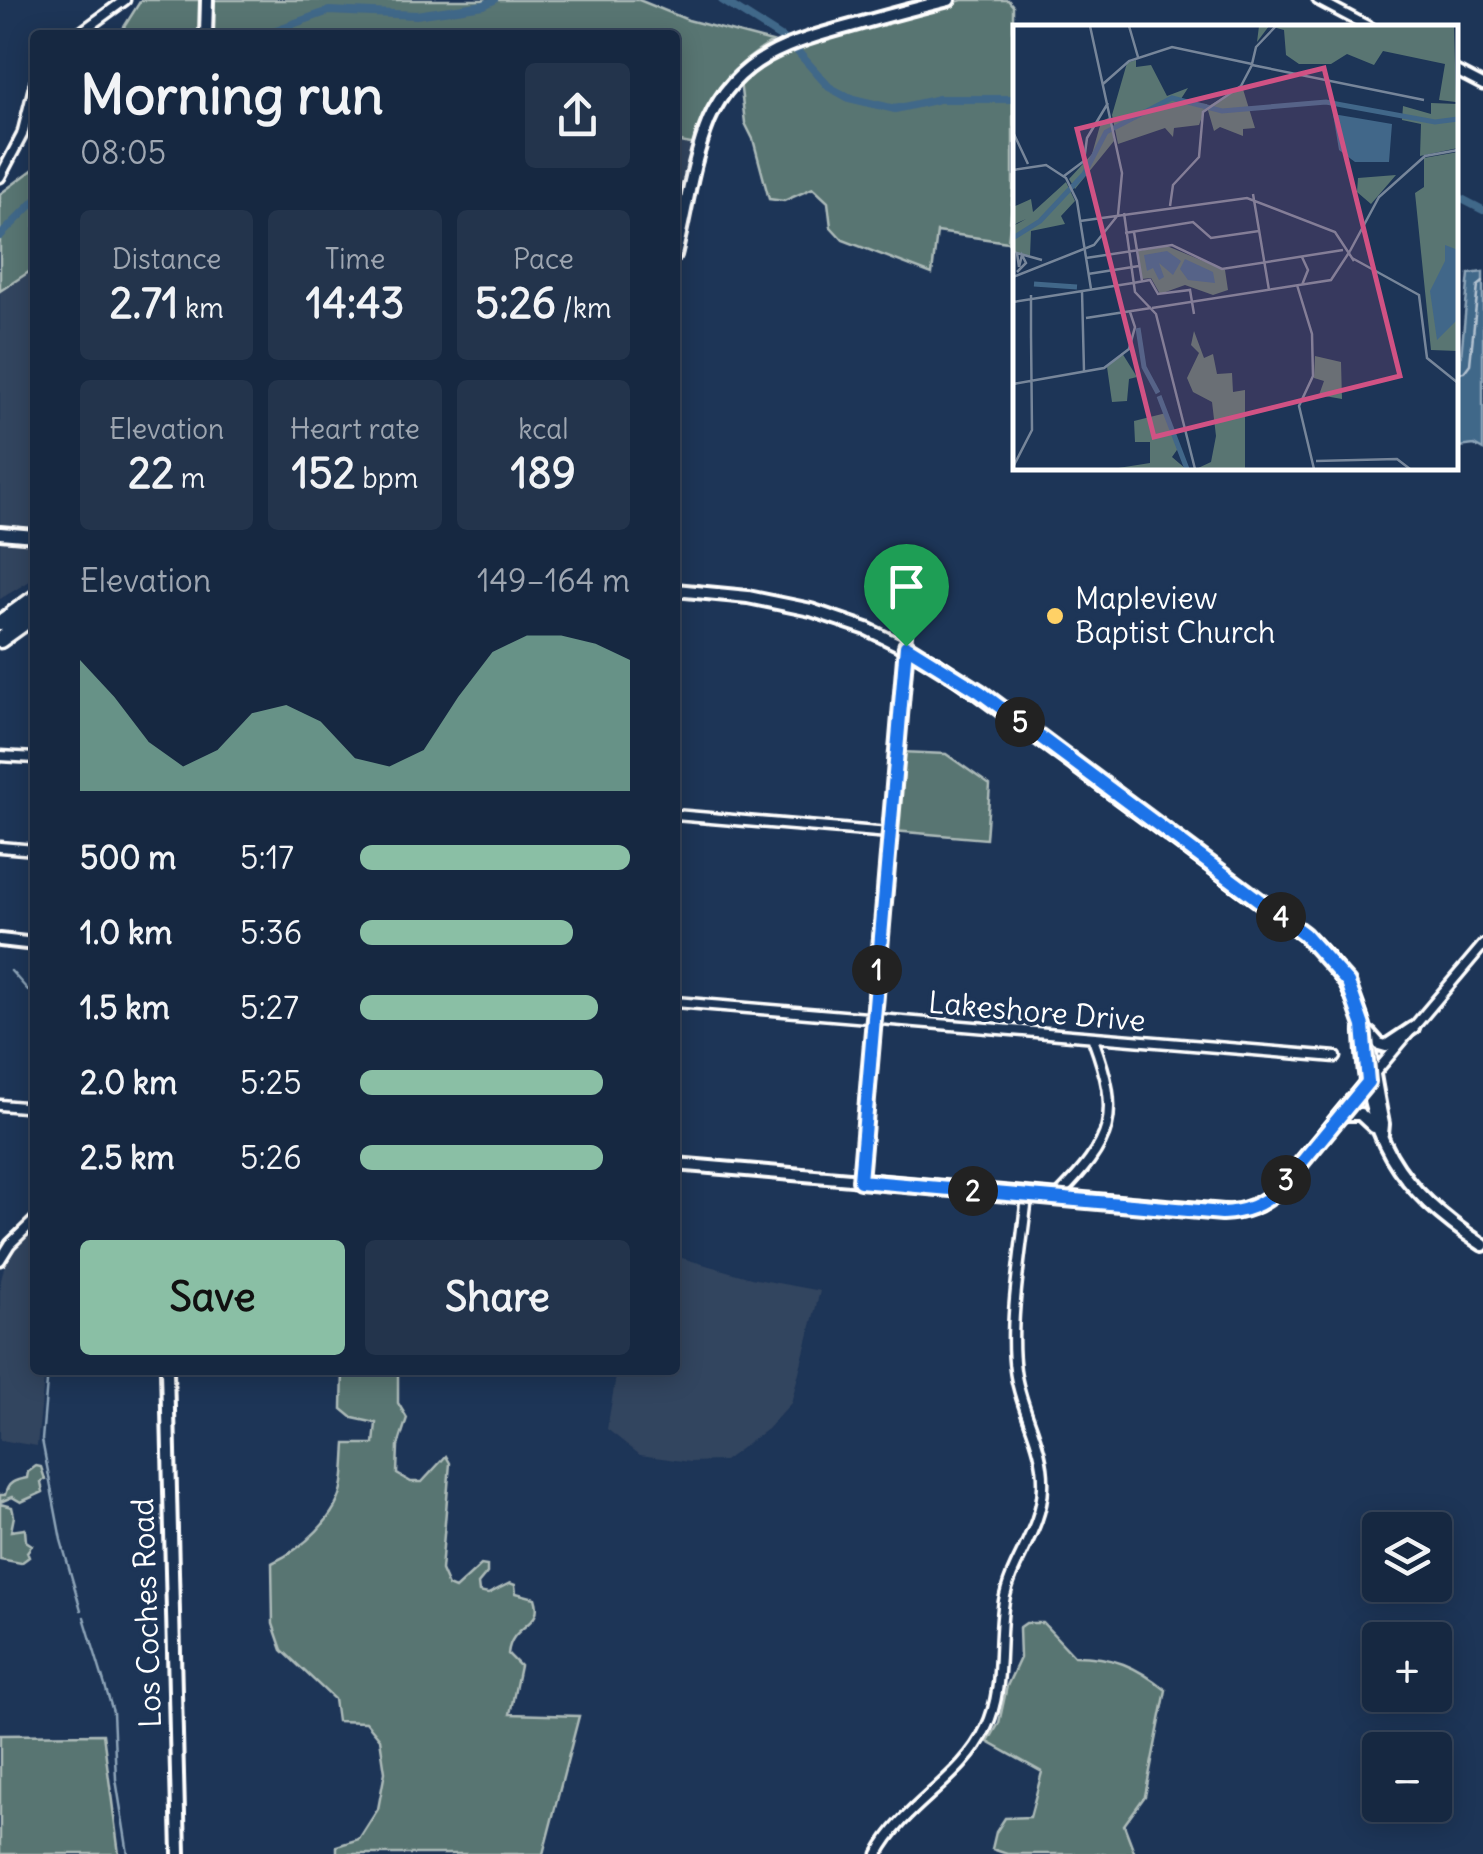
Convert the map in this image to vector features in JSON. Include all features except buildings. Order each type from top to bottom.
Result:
[{"type":"highway","points":[[0,623],[30,602]]},
{"type":"highway","points":[[0,640],[30,619]]},
{"type":"main road","points":[[206,30],[208,0]]},
{"type":"main road","points":[[680,235],[707,124],[737,77],[765,54],[784,45],[948,0]]},
{"type":"main road","points":[[0,533],[30,536]]},
{"type":"main road","points":[[680,591],[767,600],[858,626],[906,646],[980,692],[1304,934],[1345,979],[1368,1034],[1371,1078],[1382,1134]]},
{"type":"main road","points":[[0,940],[30,943]]},
{"type":"main road","points":[[1363,1026],[1383,1046],[1413,1028]]},
{"type":"main road","points":[[680,1164],[1222,1213],[1249,1209],[1279,1190],[1371,1078]]},
{"type":"main road","points":[[1341,1114],[1360,1114],[1382,1134],[1395,1163],[1418,1195],[1438,1215],[1483,1245]]},
{"type":"main road","name":"Los Coches Road","points":[[167,1375],[179,1854]]},
{"type":"street","points":[[85,30],[125,0]]},
{"type":"street","points":[[1318,0],[1365,25]]},
{"type":"street","points":[[1458,72],[1483,86]]},
{"type":"street","points":[[0,177],[22,135],[30,103]]},
{"type":"street","points":[[860,1181],[906,646],[905,614]]},
{"type":"street","points":[[0,756],[30,758]]},
{"type":"street","points":[[680,815],[889,833]]},
{"type":"street","points":[[0,847],[30,850]]},
{"type":"street","points":[[1371,1078],[1483,945]]},
{"type":"street","name":"Lakeshore Drive","points":[[680,1002],[1336,1057]]},
{"type":"street","points":[[1056,1199],[1088,1165],[1106,1131],[1109,1088],[1093,1039]]},
{"type":"street","points":[[0,1105],[30,1108]]},
{"type":"street","points":[[878,1854],[888,1834],[960,1766],[985,1731],[996,1697],[1007,1591],[1039,1516],[1044,1464],[1018,1390],[1014,1360],[1027,1196]]},
{"type":"street","points":[[0,1260],[30,1225]]},
{"type":"shaded area","points":[[680,142],[696,145],[680,211]]},
{"type":"shaded area","points":[[30,271],[30,581],[0,599],[0,291]]},
{"type":"shaded area","points":[[30,1232],[30,1375],[44,1375],[37,1446],[0,1440],[0,1284],[6,1260]]},
{"type":"shaded area","points":[[680,1257],[751,1278],[820,1291],[791,1403],[767,1429],[724,1461],[690,1462],[640,1455],[607,1429],[616,1375],[680,1375]]},
{"type":"green space","points":[[141,0],[201,0],[199,30],[122,30]]},
{"type":"green space","points":[[214,0],[639,0],[688,20],[772,42],[722,84],[706,111],[696,145],[680,142],[680,30],[213,30]]},
{"type":"green space","points":[[962,0],[1008,0],[1013,6],[1013,194],[1008,242],[937,232],[932,274],[843,240],[831,227],[828,202],[813,188],[784,201],[769,199],[745,123],[740,81],[760,64],[813,39]]},
{"type":"green space","points":[[30,172],[30,271],[0,291],[0,194]]},
{"type":"green space","points":[[901,752],[946,754],[990,785],[986,839],[894,831]]},
{"type":"green space","points":[[343,1375],[398,1375],[398,1403],[407,1418],[398,1446],[397,1474],[411,1482],[422,1482],[446,1456],[450,1463],[441,1570],[448,1586],[455,1589],[481,1565],[487,1566],[487,1573],[478,1584],[479,1592],[488,1594],[510,1583],[515,1585],[516,1593],[535,1598],[535,1615],[510,1644],[508,1654],[520,1666],[510,1714],[579,1716],[543,1854],[337,1854],[337,1846],[359,1839],[378,1809],[385,1772],[380,1739],[366,1722],[337,1721],[334,1699],[282,1650],[273,1624],[272,1563],[306,1541],[334,1508],[343,1483],[346,1444],[374,1444],[376,1423],[353,1418],[342,1409]]},
{"type":"green space","points":[[36,1466],[41,1467],[45,1479],[41,1482],[43,1492],[21,1502],[12,1497],[0,1502],[0,1495],[5,1495],[10,1484],[27,1478]]},
{"type":"green space","points":[[0,1504],[12,1507],[11,1531],[25,1529],[26,1541],[32,1545],[27,1552],[29,1557],[21,1563],[0,1559]]},
{"type":"green space","points":[[1026,1623],[1043,1623],[1074,1656],[1123,1664],[1166,1690],[1145,1796],[1124,1825],[1135,1854],[1007,1854],[992,1849],[1005,1818],[1030,1817],[1042,1772],[988,1742],[999,1723],[1007,1686],[1020,1658],[1019,1628]]},
{"type":"green space","points":[[103,1734],[119,1854],[0,1854],[0,1735]]},
{"type":"water","points":[[1483,272],[1483,450],[1474,445],[1458,447],[1458,388],[1469,274]]},
{"type":"waterway","points":[[276,30],[329,11],[416,15],[484,5],[494,0]]},
{"type":"waterway","points":[[722,0],[790,43],[829,87],[849,98],[895,109],[939,99],[1013,99]]},
{"type":"waterway","points":[[1458,197],[1483,210]]},
{"type":"waterway","points":[[0,236],[30,206]]},
{"type":"waterway","points":[[11,971],[30,992]]},
{"type":"waterway","points":[[48,1375],[42,1440],[61,1540],[81,1610]]},
{"type":"waterway","points":[[84,1617],[113,1712],[116,1779],[128,1854]]},
{"type":"place","name":"Mapleview Baptist Church","points":[[1055,616]]},
{"type":"route","points":[[906,646],[980,692],[1304,934],[1345,979],[1363,1026],[1368,1082],[1273,1195],[1254,1207],[1222,1213],[860,1181],[906,646]]}]
